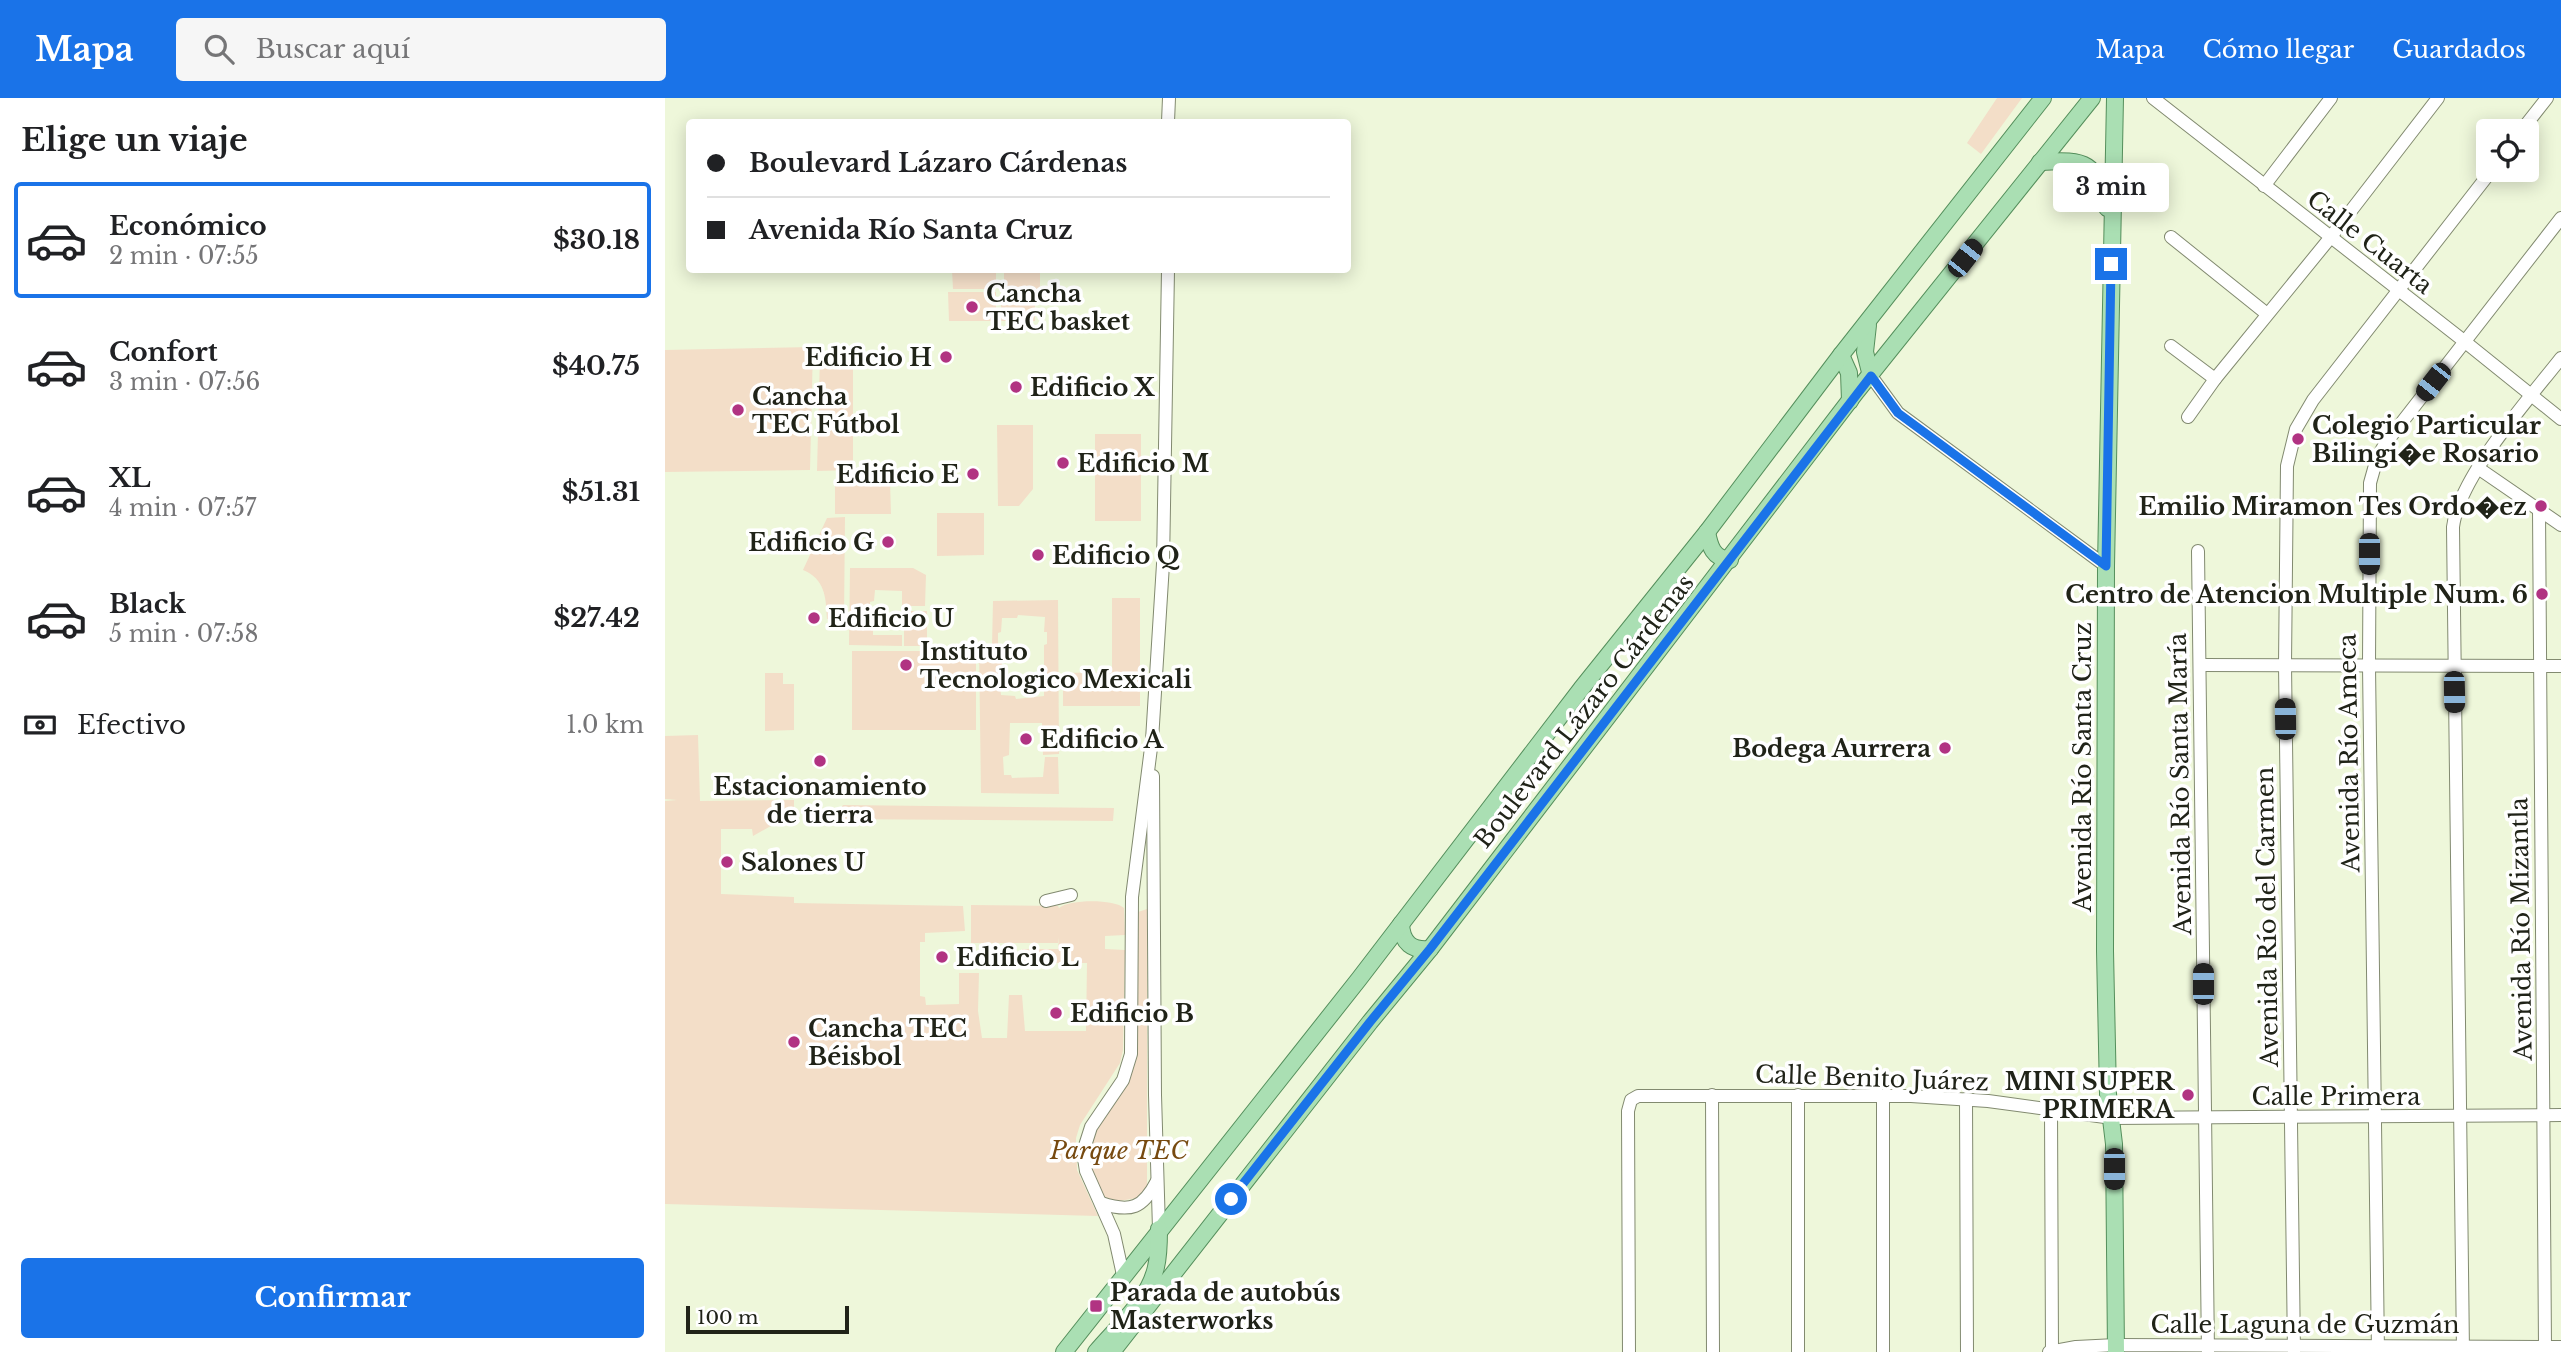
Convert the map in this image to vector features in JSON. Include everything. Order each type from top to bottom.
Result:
[{"type":"main road","name":"Boulevard Lázaro Cárdenas","points":[[1064,1352],[1401,924],[1581,689],[1707,533],[2032,105],[2043,98]]},
{"type":"main road","name":"Boulevard Lázaro Cárdenas","points":[[1112,1352],[1430,949],[1850,401],[2092,98]]},
{"type":"main road","name":"Avenida Río Santa Cruz","points":[[2115,98],[2106,566],[2105,951],[2108,1073],[2112,1118],[2116,1348]]},
{"type":"main road","points":[[2041,162],[2074,161],[2089,167],[2095,173],[2102,190],[2112,236]]},
{"type":"main road","points":[[1868,322],[1865,352],[1871,376]]},
{"type":"main road","points":[[1841,355],[1849,373],[1850,401]]},
{"type":"main road","points":[[1707,533],[1714,554],[1730,560]]},
{"type":"main road","points":[[1401,924],[1407,943],[1417,949],[1430,949]]},
{"type":"main road","points":[[1096,1352],[1141,1299],[1151,1283],[1159,1257],[1159,1229]]},
{"type":"street","points":[[1168,119],[1169,98]]},
{"type":"street","name":"Calle Cuarta","points":[[2153,98],[2561,419]]},
{"type":"street","points":[[2264,186],[2332,98]]},
{"type":"street","points":[[2188,417],[2438,98]]},
{"type":"street","points":[[2530,119],[2547,98]]},
{"type":"street","name":"Avenida Río del Carmen","points":[[2294,1349],[2285,666],[2287,466],[2296,429],[2313,400],[2483,182]]},
{"type":"street","name":"Avenida Río Ameca","points":[[2378,1349],[2369,666],[2369,498],[2372,471],[2385,444],[2561,218]]},
{"type":"street","points":[[2171,237],[2267,314]]},
{"type":"street","points":[[1159,1229],[1152,740],[1164,546],[1168,273]]},
{"type":"street","points":[[2171,346],[2215,380]]},
{"type":"street","points":[[2463,1349],[2453,666],[2455,516],[2464,491],[2478,468],[2561,358]]},
{"type":"street","points":[[1871,376],[1898,413],[2106,566]]},
{"type":"street","points":[[2478,468],[2561,525]]},
{"type":"street","name":"Avenida Río Mizantla","points":[[2539,510],[2545,1347]]},
{"type":"street","name":"Avenida Río Santa María","points":[[2198,551],[2208,1349]]},
{"type":"street","points":[[2201,665],[2561,666]]},
{"type":"street","points":[[1123,1275],[1114,1234],[1086,1171],[1083,1152],[1091,1127],[1123,1080],[1130,1061],[1132,908],[1142,806],[1152,740]]},
{"type":"street","points":[[1046,901],[1071,895]]},
{"type":"street","points":[[1132,908],[1141,902],[1154,907]]},
{"type":"street","points":[[1712,1095],[1713,1352]]},
{"type":"street","points":[[1798,1095],[1798,1352]]},
{"type":"street","name":"Calle Benito Juárez","points":[[1629,1352],[1627,1120],[1631,1100],[1638,1096],[1798,1095],[1966,1099],[2112,1118]]},
{"type":"street","points":[[1883,1096],[1883,1352]]},
{"type":"street","points":[[1966,1099],[1967,1352]]},
{"type":"street","points":[[2051,1352],[2052,1110]]},
{"type":"street","name":"Calle Primera","points":[[2112,1118],[2561,1115]]},
{"type":"street","points":[[1101,1203],[1120,1207],[1139,1205],[1150,1195],[1157,1180]]},
{"type":"street","name":"Calle Laguna de Guzmán","points":[[2051,1352],[2116,1348],[2561,1347]]},
{"type":"green space","points":[[1997,98],[2022,98],[1981,154],[1967,143]]},
{"type":"green space","name":"Cancha TEC basket","points":[[952,273],[996,273],[996,289],[953,289]]},
{"type":"green space","points":[[1004,273],[1040,273],[1040,290],[1004,290]]},
{"type":"green space","name":"Cancha TEC basket","points":[[948,292],[996,292],[996,321],[949,321]]},
{"type":"green space","points":[[1001,301],[1035,301],[1035,321],[1001,321]]},
{"type":"green space","name":"Cancha TEC Fútbol","points":[[813,347],[810,470],[665,472],[665,350]]},
{"type":"green space","points":[[853,355],[853,470],[817,471],[820,356]]},
{"type":"green space","points":[[997,425],[1033,425],[1033,489],[1019,506],[998,506]]},
{"type":"green space","points":[[1095,434],[1141,434],[1141,521],[1095,521]]},
{"type":"green space","points":[[890,481],[891,514],[835,514],[835,482]]},
{"type":"green space","points":[[937,513],[984,513],[984,555],[937,556]]},
{"type":"green space","points":[[845,517],[844,619],[827,619],[823,590],[816,578],[803,570],[827,518]]},
{"type":"green space","points":[[850,568],[913,568],[926,575],[925,606],[902,606],[902,591],[875,590],[874,601],[870,602],[873,635],[902,635],[902,646],[849,645]]},
{"type":"green space","points":[[1112,598],[1140,598],[1140,706],[1063,706],[1063,673],[1112,672]]},
{"type":"green space","points":[[1058,600],[1059,754],[1043,755],[1042,723],[1010,723],[1009,755],[1003,757],[1004,775],[1011,775],[1012,778],[1043,777],[1045,757],[1058,757],[1059,794],[981,793],[979,646],[992,646],[993,601]],"holes":[[[1018,615],[1045,617],[1044,632],[1047,632],[1047,644],[1044,645],[1044,667],[1047,680],[1044,681],[1044,696],[1016,699],[1015,696],[1001,695],[998,668],[1002,667],[1002,645],[998,645],[998,633],[1001,632],[1002,618],[1017,618]]]},
{"type":"green space","points":[[904,611],[927,611],[927,646],[904,646]]},
{"type":"green space","points":[[852,651],[976,651],[976,730],[852,730]]},
{"type":"green space","points":[[765,673],[783,673],[783,684],[794,684],[794,730],[765,731]]},
{"type":"green space","points":[[698,735],[700,801],[794,800],[794,813],[753,836],[752,829],[721,829],[721,894],[794,897],[794,903],[963,906],[965,931],[925,933],[925,942],[920,942],[920,996],[925,997],[926,1005],[959,1004],[959,973],[979,973],[978,1011],[982,1038],[1007,1038],[1009,995],[1022,995],[1025,1031],[1086,1031],[1087,963],[1025,963],[1022,949],[1058,949],[1059,937],[1058,943],[971,943],[971,905],[1059,908],[1072,903],[1092,901],[1111,903],[1124,908],[1125,935],[1105,936],[1105,949],[1125,950],[1123,1050],[1120,1063],[1080,1125],[1076,1138],[1077,1170],[1098,1216],[665,1204],[665,801],[677,800],[665,799],[665,736]]},
{"type":"green space","points":[[843,805],[1114,808],[1113,821],[824,819],[825,813],[838,812]]},
{"type":"green space","name":"Parque TEC","points":[[1147,909],[1147,1186],[1137,1198],[1119,1201],[1099,1198],[1088,1154],[1095,1128],[1123,1092],[1136,1056],[1135,921],[1138,912]]},
{"type":"place","name":"Cancha TEC basket","points":[[972,307]]},
{"type":"place","name":"Edificio H","points":[[946,357]]},
{"type":"place","name":"Edificio X","points":[[1016,387]]},
{"type":"place","name":"Cancha TEC Fútbol","points":[[738,410]]},
{"type":"place","name":"Colegio Particular Bilingi�e Rosario","points":[[2298,439]]},
{"type":"place","name":"Edificio M","points":[[1063,463]]},
{"type":"place","name":"Edificio E","points":[[973,474]]},
{"type":"place","name":"Emilio Miramon Tes Ordo�ez","points":[[2541,506]]},
{"type":"place","name":"Edificio G","points":[[888,542]]},
{"type":"place","name":"Edificio Q","points":[[1038,555]]},
{"type":"place","name":"Centro de Atencion Multiple Num. 6","points":[[2542,594]]},
{"type":"place","name":"Edificio U","points":[[814,618]]},
{"type":"place","name":"Instituto Tecnologico Mexicali","points":[[906,665]]},
{"type":"place","name":"Edificio A","points":[[1026,739]]},
{"type":"place","name":"Bodega Aurrera","points":[[1945,748]]},
{"type":"place","name":"Estacionamiento de tierra","points":[[820,761]]},
{"type":"place","name":"Salones U","points":[[727,862]]},
{"type":"place","name":"Edificio L","points":[[942,957]]},
{"type":"place","name":"Edificio B","points":[[1056,1013]]},
{"type":"place","name":"Cancha TEC Béisbol","points":[[794,1042]]},
{"type":"place","name":"MINI SUPER PRIMERA","points":[[2188,1095]]},
{"type":"place","name":"Parada de autobús Masterworks","points":[[1096,1306]]},
{"type":"route","points":[[1231,1199],[1430,949],[1871,376],[1898,413],[2106,566],[2111,264]]}]
